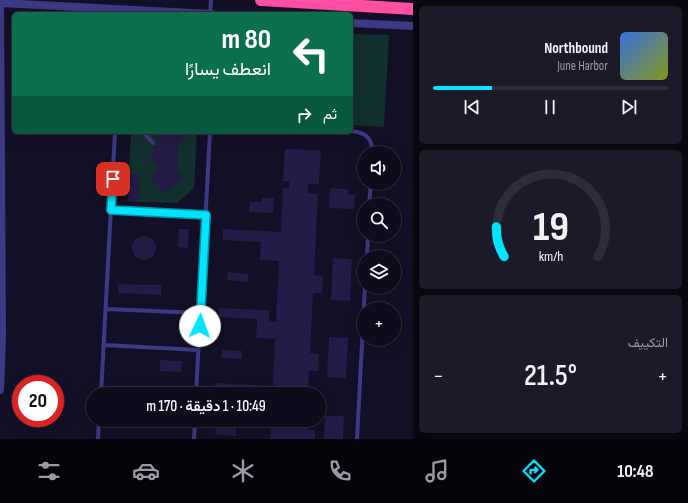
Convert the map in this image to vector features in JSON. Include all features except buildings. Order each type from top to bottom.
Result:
[{"type":"highway","points":[[261,0],[413,9]]},
{"type":"street","points":[[0,0],[0,390]]},
{"type":"street","points":[[0,3],[151,12]]},
{"type":"street","points":[[353,23],[413,26]]},
{"type":"lane","points":[[211,0],[211,12]]},
{"type":"lane","points":[[353,131],[360,132],[366,135],[372,142],[372,146]]},
{"type":"lane","points":[[101,387],[115,134]]},
{"type":"lane","points":[[145,134],[153,143]]},
{"type":"lane","points":[[196,387],[210,134]]},
{"type":"lane","points":[[111,210],[206,215]]},
{"type":"lane","points":[[357,439],[365,294]]},
{"type":"lane","points":[[106,309],[200,313]]},
{"type":"lane","points":[[104,346],[198,350]]},
{"type":"lane","points":[[98,439],[99,427]]},
{"type":"lane","points":[[194,439],[195,427]]},
{"type":"green space","points":[[353,34],[389,35],[384,127],[353,125]]},
{"type":"green space","points":[[131,134],[197,134],[194,188],[177,203],[138,202],[139,174],[129,174]]},
{"type":"route","points":[[113,179],[111,210],[206,215],[200,326]]}]
